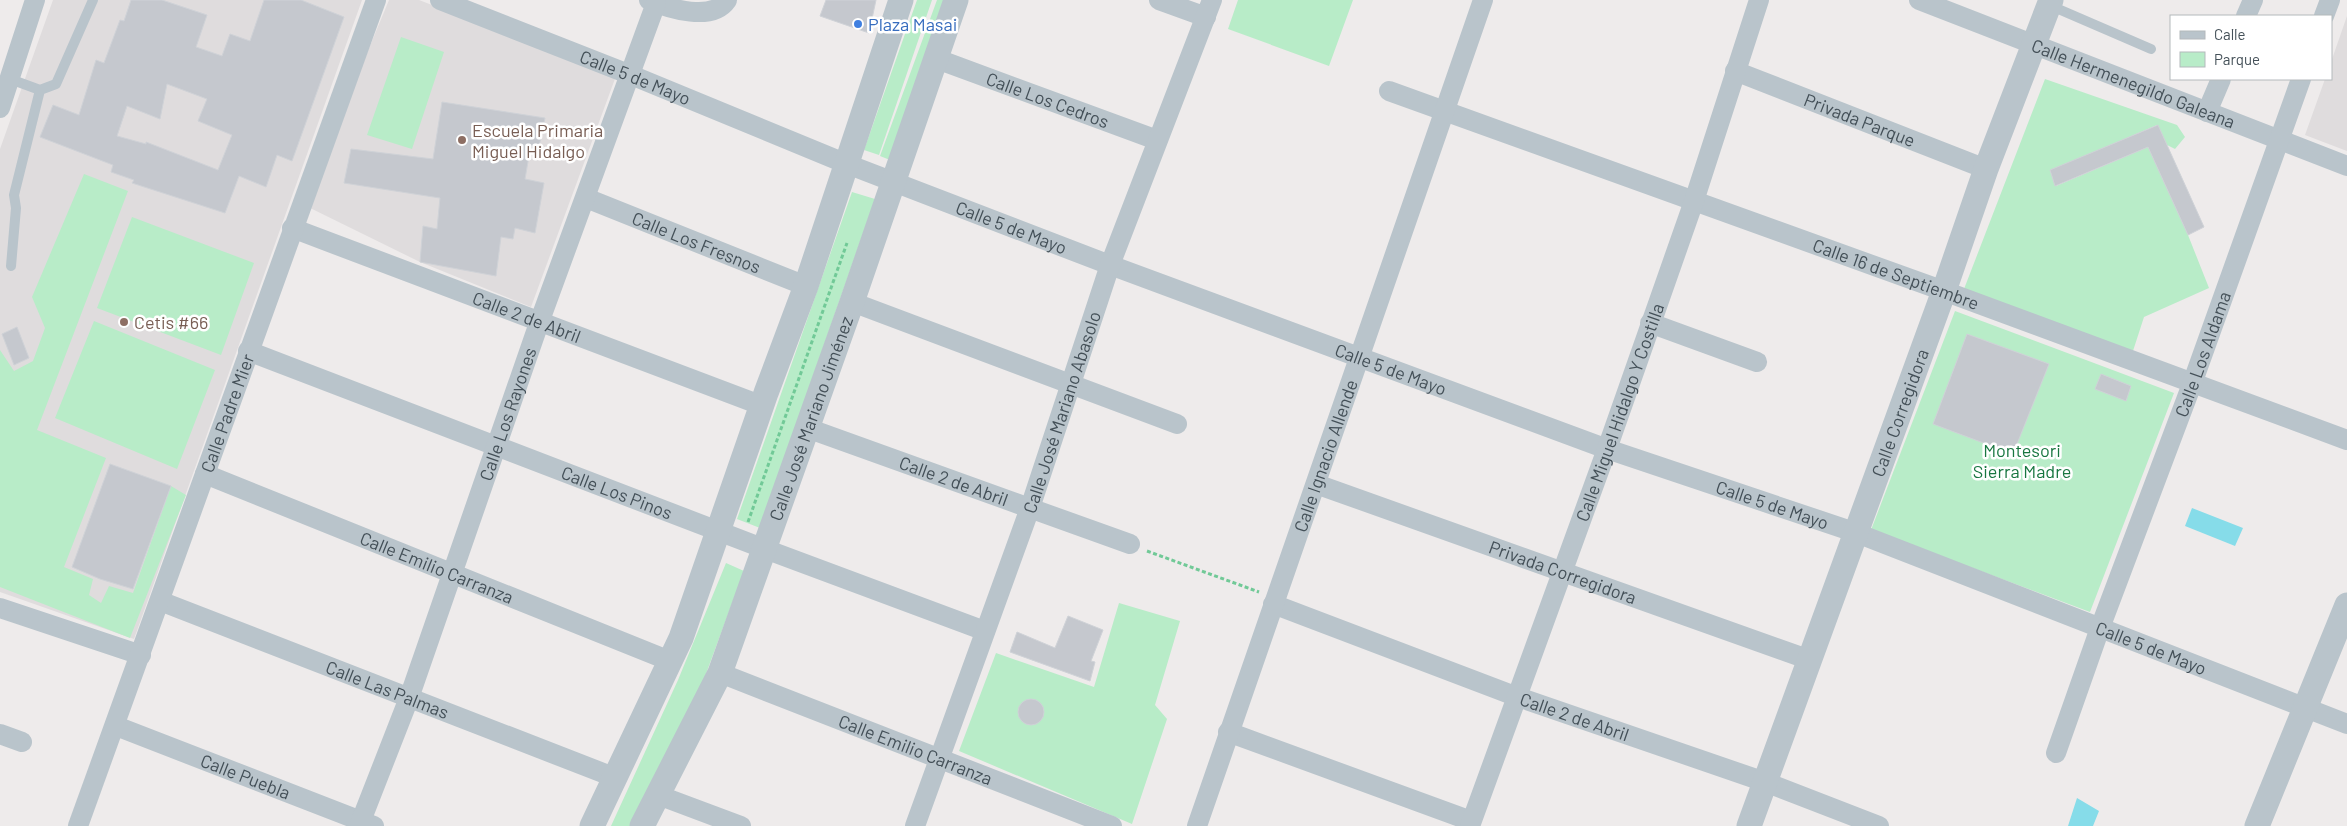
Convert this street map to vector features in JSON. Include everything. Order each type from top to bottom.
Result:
[{"type":"street","points":[[0,107],[35,0]]},
{"type":"street","name":"Calle Padre Mier","points":[[78,826],[116,726],[292,228],[376,0]]},
{"type":"street","name":"Calle 5 de Mayo","points":[[440,0],[631,75],[847,164],[1110,265],[1359,355],[1607,448],[1854,532],[2347,724]]},
{"type":"street","points":[[652,2],[706,12],[720,8],[728,0]]},
{"type":"street","points":[[592,826],[681,638],[766,393],[806,286],[901,0]]},
{"type":"street","name":"Calle José Mariano Jiménez","points":[[642,826],[720,673],[852,302],[956,0]]},
{"type":"street","points":[[1159,0],[1209,9]]},
{"type":"street","name":"Calle Ignacio Allende","points":[[1197,826],[1483,0]]},
{"type":"street","name":"Calle Miguel Hidalgo Y Costilla","points":[[1228,732],[1471,824],[1694,201],[1758,0]]},
{"type":"street","name":"Calle Hermenegildo Galeana","points":[[1920,0],[2347,166]]},
{"type":"street","points":[[2246,15],[2253,0]]},
{"type":"street","points":[[2324,15],[2330,0]]},
{"type":"street","name":"Calle Los Rayones","points":[[365,824],[540,322],[631,75],[652,2]]},
{"type":"street","name":"Calle Corregidora","points":[[1749,826],[1810,660],[1854,532],[1944,291],[1986,169],[2050,3]]},
{"type":"street","name":"Calle José Mariano Abasolo","points":[[915,826],[1030,508],[1110,265],[1209,9]]},
{"type":"street","name":"Calle Los Cedros","points":[[937,59],[1157,140]]},
{"type":"street","name":"Privada Parque","points":[[1735,71],[1986,169]]},
{"type":"street","points":[[2208,112],[2221,80]]},
{"type":"street","name":"Calle Los Aldama","points":[[2056,753],[2100,628],[2192,384],[2301,80]]},
{"type":"street","name":"Calle 16 de Septiembre","points":[[1389,91],[1944,291],[2347,440]]},
{"type":"street","name":"Calle Los Fresnos","points":[[586,198],[806,286]]},
{"type":"street","name":"Calle 2 de Abril","points":[[292,228],[763,406]]},
{"type":"street","points":[[852,302],[1177,424]]},
{"type":"street","points":[[1650,324],[1757,362]]},
{"type":"street","name":"Calle Los Pinos","points":[[248,351],[985,631]]},
{"type":"street","name":"Calle 2 de Abril","points":[[807,428],[1130,544]]},
{"type":"street","name":"Calle Emilio Carranza","points":[[205,474],[670,661]]},
{"type":"street","name":"Privada Corregidora","points":[[1316,484],[1810,660]]},
{"type":"street","name":"Calle Las Palmas","points":[[160,601],[616,778]]},
{"type":"street","name":"Calle 2 de Abril","points":[[1274,601],[1516,696],[1765,782],[1879,826]]},
{"type":"street","points":[[2257,826],[2347,605]]},
{"type":"street","points":[[0,608],[141,655]]},
{"type":"street","name":"Calle Emilio Carranza","points":[[720,673],[1112,826]]},
{"type":"street","name":"Calle Puebla","points":[[116,726],[365,824]]},
{"type":"street","points":[[0,734],[22,742]]},
{"type":"street","points":[[658,795],[741,826]]},
{"type":"lane","points":[[10,79],[40,90],[56,84],[93,0]]},
{"type":"lane","points":[[2050,3],[2151,49]]},
{"type":"lane","points":[[11,266],[16,208],[14,195],[40,90]]},
{"type":"path","points":[[748,524],[849,238]]},
{"type":"path","points":[[1130,544],[1274,601]]},
{"type":"shaded area","name":"Cetis #66","points":[[53,0],[362,0],[134,639],[0,592],[0,149]]},
{"type":"shaded area","name":"Escuela Primaria Miguel Hidalgo","points":[[389,0],[419,0],[616,76],[531,307],[420,262],[304,205]]},
{"type":"shaded area","points":[[2347,16],[2347,151],[2305,135],[2325,80],[2332,80],[2332,59]]},
{"type":"green space","points":[[917,0],[932,0],[879,155],[864,150]]},
{"type":"green space","points":[[937,0],[951,0],[895,162],[880,156]]},
{"type":"green space","points":[[1238,0],[1353,0],[1329,66],[1228,29]]},
{"type":"green space","points":[[401,37],[444,52],[412,149],[367,135]]},
{"type":"green space","points":[[2045,79],[2177,125],[2185,137],[2175,149],[2167,145],[2157,125],[2050,171],[2056,186],[2148,147],[2188,235],[2209,288],[2144,317],[2132,354],[1964,289]]},
{"type":"green space","points":[[84,174],[128,191],[37,430],[106,458],[64,567],[93,579],[89,595],[101,603],[109,586],[133,593],[171,486],[186,495],[130,638],[0,587],[0,350],[14,371],[33,361],[45,328],[32,297]]},
{"type":"green space","points":[[852,192],[875,199],[760,528],[737,519]]},
{"type":"green space","points":[[132,217],[254,263],[221,355],[97,308]]},
{"type":"green space","name":"Montesori Sierra Madre","points":[[1955,311],[2174,393],[2090,612],[1871,530]]},
{"type":"green space","points":[[94,321],[215,370],[177,469],[55,418]]},
{"type":"green space","points":[[726,563],[744,571],[700,690],[634,826],[611,826],[678,680]]},
{"type":"green space","points":[[1119,603],[1180,621],[1155,705],[1167,719],[1132,824],[959,751],[996,653],[1094,687]]},
{"type":"water","points":[[2192,508],[2243,528],[2235,546],[2185,526]]},
{"type":"water","points":[[2077,798],[2099,811],[2093,826],[2068,826]]},
{"type":"building","points":[[131,0],[162,0],[207,15],[196,47],[222,56],[230,34],[250,41],[264,0],[301,0],[344,17],[292,161],[277,155],[266,187],[239,176],[225,213],[132,183],[134,180],[111,172],[113,165],[40,137],[53,105],[79,115],[96,60],[104,63],[120,20],[124,21]],"holes":[[[167,84],[207,99],[198,121],[232,135],[218,170],[146,142],[146,144],[117,136],[127,106],[160,119]]]},
{"type":"building","name":"Plaza Masai","points":[[826,0],[876,0],[869,33],[820,16]]},
{"type":"building","points":[[442,102],[545,118],[538,151],[530,150],[525,179],[544,183],[535,233],[515,228],[513,239],[501,237],[496,276],[420,262],[423,226],[437,229],[440,198],[344,183],[351,149],[433,159]]},
{"type":"building","points":[[2158,125],[2204,227],[2188,235],[2148,147],[2055,186],[2050,170]]},
{"type":"building","points":[[17,327],[29,358],[14,365],[2,334]]},
{"type":"building","points":[[1967,334],[2049,364],[2013,454],[1933,424]]},
{"type":"building","points":[[2101,374],[2131,386],[2126,401],[2095,389]]},
{"type":"building","points":[[110,464],[171,486],[133,589],[100,579],[72,567]]},
{"type":"building","points":[[1068,616],[1103,630],[1091,661],[1095,662],[1090,681],[1010,652],[1017,632],[1055,648]]},
{"type":"building","points":[[1031,699],[1040,703],[1044,712],[1040,721],[1031,725],[1022,721],[1018,712],[1022,703]]},
{"type":"place","name":"Plaza Masai","points":[[858,24]]},
{"type":"place","name":"Escuela Primaria Miguel Hidalgo","points":[[462,140]]},
{"type":"place","name":"Cetis #66","points":[[124,322]]}]
